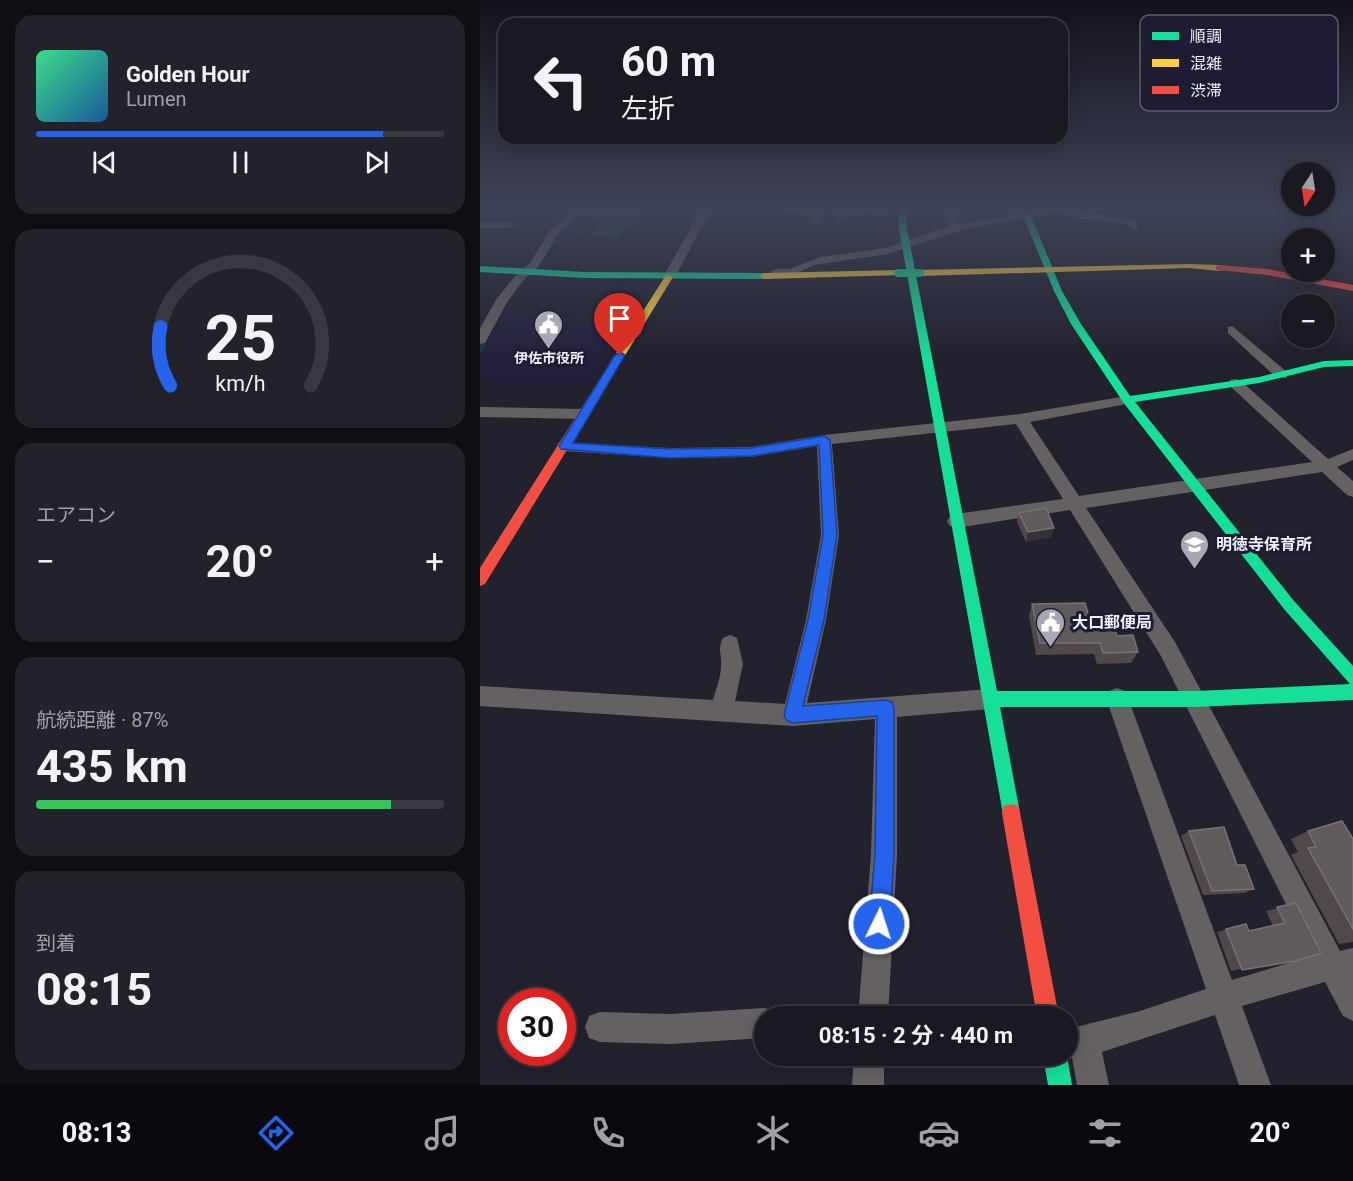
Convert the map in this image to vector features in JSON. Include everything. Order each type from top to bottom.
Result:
[{"type":"main road","points":[[908,257],[1046,1006]]},
{"type":"main road","points":[[1045,257],[1058,291],[1076,324],[1127,400],[1289,605],[1353,678]]},
{"type":"main road","points":[[480,270],[524,273],[671,274],[894,271],[920,273],[1230,267],[1353,288]]},
{"type":"main road","points":[[480,580],[671,274]]},
{"type":"main road","points":[[1127,400],[1282,375],[1313,365],[1334,362],[1353,363]]},
{"type":"main road","points":[[990,699],[1197,699],[1353,692]]},
{"type":"main road","points":[[1057,1066],[1060,1085]]},
{"type":"street","points":[[480,340],[500,303],[539,257]]},
{"type":"street","points":[[680,257],[671,274],[894,271]]},
{"type":"street","points":[[793,272],[802,263],[835,257]]},
{"type":"street","points":[[1232,330],[1282,375]]},
{"type":"street","points":[[1235,383],[1353,491]]},
{"type":"street","points":[[565,446],[670,453],[740,452],[824,440],[1020,419],[1127,400]]},
{"type":"street","points":[[480,412],[583,414]]},
{"type":"street","points":[[1020,419],[1138,599],[1197,699],[1343,964],[1353,1006]]},
{"type":"street","points":[[793,715],[816,620],[830,535],[824,440]]},
{"type":"street","points":[[956,521],[1077,505],[1325,466],[1353,454]]},
{"type":"street","points":[[722,710],[732,664],[728,653],[730,644]]},
{"type":"street","points":[[480,696],[793,715],[990,699]]},
{"type":"street","points":[[1117,698],[1255,1085]]},
{"type":"street","points":[[874,1006],[884,855],[886,708]]},
{"type":"street","points":[[1078,1041],[1223,997],[1343,964]]},
{"type":"street","points":[[600,1026],[670,1029],[754,1024]]},
{"type":"street","points":[[1078,1047],[1093,1085]]},
{"type":"street","points":[[868,1085],[869,1066]]},
{"type":"shaded area","name":"伊佐市役所","points":[[535,311],[565,314],[563,318],[630,322],[591,382],[480,381],[480,361],[502,315]]},
{"type":"building","points":[[1046,508],[1054,528],[1028,532],[1019,513]]},
{"type":"building","points":[[1085,603],[1093,630],[1115,628],[1117,636],[1133,635],[1138,652],[1103,653],[1100,643],[1040,643],[1032,604]]},
{"type":"building","points":[[1342,821],[1353,839],[1353,929],[1308,848],[1316,847],[1308,831]]},
{"type":"building","points":[[1224,827],[1237,865],[1245,865],[1254,889],[1212,891],[1189,831]]},
{"type":"building","points":[[1296,903],[1321,953],[1295,961],[1242,970],[1226,929],[1246,924],[1249,931],[1285,923],[1277,907]]},
{"type":"waterway","points":[[516,289],[524,280]]},
{"type":"waterway","points":[[480,351],[485,340]]},
{"type":"traffic: fast","points":[[908,257],[1011,813]]},
{"type":"traffic: fast","points":[[1044,257],[1058,291],[1076,324],[1127,400],[1289,605],[1353,678]]},
{"type":"traffic: fast","points":[[480,269],[584,275],[764,276]]},
{"type":"traffic: fast","points":[[898,273],[920,273]]},
{"type":"traffic: fast","points":[[1127,400],[1259,380],[1324,364],[1353,363]]},
{"type":"traffic: fast","points":[[990,699],[1196,699],[1353,692]]},
{"type":"traffic: fast","points":[[1057,1066],[1060,1085]]},
{"type":"traffic: slow","points":[[920,273],[1189,266],[1219,268]]},
{"type":"traffic: slow","points":[[764,276],[898,273]]},
{"type":"traffic: slow","points":[[620,355],[669,277]]},
{"type":"traffic: jam","points":[[1219,268],[1268,272],[1353,288]]},
{"type":"traffic: jam","points":[[480,580],[620,355]]},
{"type":"traffic: jam","points":[[1011,813],[1046,1006]]},
{"type":"place","name":"伊佐市役所","points":[[549,350]]},
{"type":"place","name":"明徳寺保育所","points":[[1195,570]]},
{"type":"place","name":"大口郵便局","points":[[1051,648]]},
{"type":"route","points":[[620,355],[565,446],[670,453],[751,452],[824,440],[830,535],[816,620],[793,715],[886,708],[884,855],[879,924]]}]
